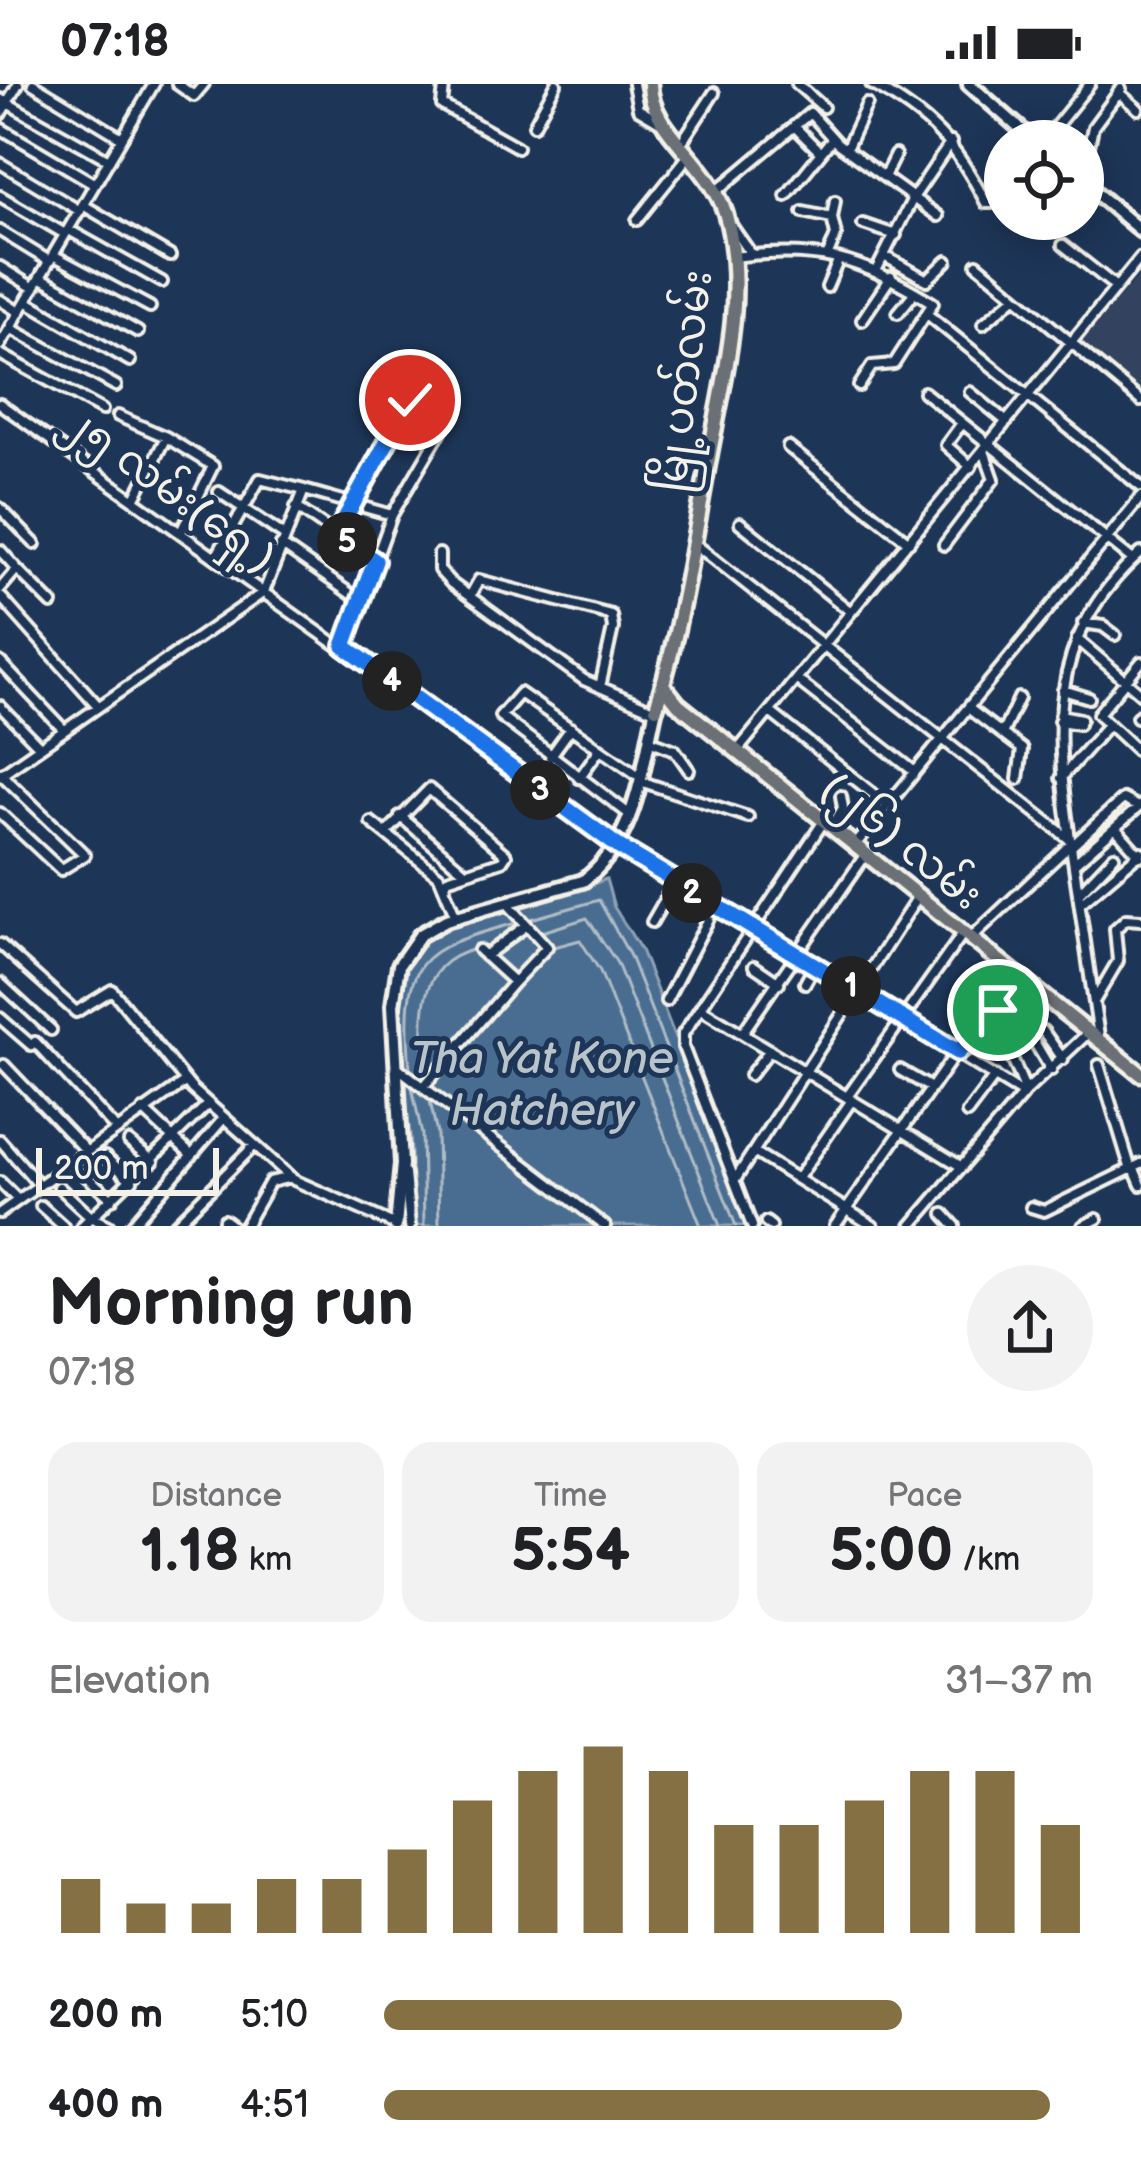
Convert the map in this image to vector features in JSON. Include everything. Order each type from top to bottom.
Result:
[{"type":"main road","points":[[650,84],[652,109],[660,122]]},
{"type":"main road","name":"မြို့ပတ်လမ်း","points":[[656,709],[695,544],[735,310],[734,257],[718,191],[660,122]]},
{"type":"main road","name":"(၂၆) လမ်း","points":[[663,685],[678,704],[1141,1074]]},
{"type":"main road","points":[[656,709],[678,704]]},
{"type":"street","points":[[0,115],[18,84]]},
{"type":"street","points":[[33,84],[122,138]]},
{"type":"street","points":[[116,386],[4,335],[154,84]]},
{"type":"street","points":[[181,85],[194,96],[204,84]]},
{"type":"street","points":[[534,124],[556,84]]},
{"type":"street","points":[[633,84],[638,109],[660,122]]},
{"type":"street","points":[[797,84],[823,107]]},
{"type":"street","points":[[871,84],[887,87],[951,142],[984,200]]},
{"type":"street","points":[[969,84],[1010,120]]},
{"type":"street","points":[[1061,120],[1090,84]]},
{"type":"street","points":[[443,85],[442,105],[517,147]]},
{"type":"street","points":[[1098,120],[1119,91],[1138,109]]},
{"type":"street","points":[[637,220],[686,148],[714,93]]},
{"type":"street","points":[[4,101],[109,160]]},
{"type":"street","points":[[846,149],[867,104]]},
{"type":"street","points":[[718,191],[812,114],[832,140],[938,216]]},
{"type":"street","points":[[794,126],[820,152]]},
{"type":"street","points":[[0,128],[95,184]]},
{"type":"street","points":[[786,196],[832,140]]},
{"type":"street","points":[[878,269],[913,198],[951,142]]},
{"type":"street","points":[[884,177],[895,155]]},
{"type":"street","points":[[0,163],[170,256]]},
{"type":"street","points":[[0,196],[162,281]]},
{"type":"street","points":[[1104,198],[1141,231]]},
{"type":"street","points":[[827,257],[836,235],[832,218],[836,201]]},
{"type":"street","points":[[803,212],[832,218]]},
{"type":"street","points":[[728,221],[752,255]]},
{"type":"street","points":[[863,224],[896,235]]},
{"type":"street","points":[[0,231],[151,307]]},
{"type":"street","points":[[1063,245],[1116,287]]},
{"type":"street","points":[[734,257],[793,250],[878,269],[934,305],[894,364],[872,366],[859,386]]},
{"type":"street","points":[[884,256],[927,280],[947,261]]},
{"type":"street","points":[[738,750],[1141,257]]},
{"type":"street","points":[[827,287],[838,261]]},
{"type":"street","points":[[977,264],[1141,401]]},
{"type":"street","points":[[0,266],[34,288]]},
{"type":"street","points":[[862,320],[891,277]]},
{"type":"street","points":[[40,278],[138,332]]},
{"type":"street","points":[[898,313],[915,292]]},
{"type":"street","points":[[983,324],[1015,297]]},
{"type":"street","points":[[0,300],[20,312]]},
{"type":"street","points":[[26,301],[130,361]]},
{"type":"street","points":[[927,314],[1141,487]]},
{"type":"street","points":[[0,354],[101,410]]},
{"type":"street","points":[[916,1224],[1025,1092],[1094,1035],[1094,1002],[1060,780],[1059,718],[1083,623],[1138,557],[1106,539],[986,448],[924,392]]},
{"type":"street","points":[[970,392],[1007,422]]},
{"type":"street","points":[[336,535],[415,395],[449,406],[451,414],[392,515],[344,646]]},
{"type":"street","name":"၂၅ လမ်း(ရှေ့)","points":[[0,404],[619,847],[1025,1092]]},
{"type":"street","points":[[118,416],[214,466],[181,532]]},
{"type":"street","points":[[962,423],[946,445],[971,467]]},
{"type":"street","points":[[135,498],[166,437]]},
{"type":"street","points":[[788,447],[909,542]]},
{"type":"street","points":[[944,545],[994,479],[986,448]]},
{"type":"street","points":[[216,557],[262,478],[392,515]]},
{"type":"street","points":[[0,813],[61,870],[85,855],[0,774],[264,592],[304,490]]},
{"type":"street","points":[[219,492],[361,601]]},
{"type":"street","points":[[742,1033],[798,956],[887,804],[1141,497]]},
{"type":"street","points":[[296,507],[375,561]]},
{"type":"street","points":[[0,508],[35,544]]},
{"type":"street","points":[[740,523],[850,612]]},
{"type":"street","points":[[695,544],[1070,844]]},
{"type":"street","points":[[0,550],[52,604]]},
{"type":"street","points":[[410,1226],[393,1005],[399,965],[420,935],[456,917],[583,881],[619,847],[656,709],[600,687],[470,596],[439,570],[439,554]]},
{"type":"street","points":[[17,569],[0,593],[98,706]]},
{"type":"street","points":[[470,596],[479,580],[611,615],[600,687]]},
{"type":"street","points":[[1083,623],[1103,626],[1115,635]]},
{"type":"street","points":[[1077,639],[1141,694]]},
{"type":"street","points":[[0,662],[64,730]]},
{"type":"street","points":[[1141,662],[1098,714],[1141,754]]},
{"type":"street","points":[[796,679],[915,772]]},
{"type":"street","points":[[1063,690],[1089,698]]},
{"type":"street","points":[[630,815],[500,721],[502,710],[520,693],[639,778],[748,817]]},
{"type":"street","points":[[1002,734],[1019,698]]},
{"type":"street","points":[[0,706],[40,747]]},
{"type":"street","points":[[968,708],[1024,752],[1018,779]]},
{"type":"street","points":[[770,712],[887,804]]},
{"type":"street","points":[[1059,718],[1080,722]]},
{"type":"street","points":[[1060,780],[1108,725]]},
{"type":"street","points":[[550,757],[571,728]]},
{"type":"street","points":[[649,740],[675,750],[689,770]]},
{"type":"street","points":[[579,778],[600,749]]},
{"type":"street","points":[[386,833],[429,789],[506,854],[502,861],[447,879],[456,917]]},
{"type":"street","points":[[752,1226],[683,1048],[683,1034],[752,928],[843,808],[841,796]]},
{"type":"street","points":[[798,1178],[904,1019],[969,934],[1123,799],[1140,806],[1074,864]]},
{"type":"street","points":[[400,816],[466,873]]},
{"type":"street","points":[[371,822],[446,886]]},
{"type":"street","points":[[1079,899],[1140,854],[1117,830]]},
{"type":"street","points":[[1079,899],[1114,856]]},
{"type":"street","points":[[652,922],[675,882]]},
{"type":"street","points":[[734,1181],[919,894]]},
{"type":"street","points":[[424,1084],[547,947],[535,928],[508,904]]},
{"type":"street","points":[[666,1001],[715,907]]},
{"type":"street","points":[[1094,1002],[1118,961],[1114,929],[1126,919],[1141,920]]},
{"type":"street","points":[[514,982],[482,953],[527,925]]},
{"type":"street","points":[[0,944],[76,1012],[112,990],[189,1086],[291,1177],[396,1226],[402,1164]]},
{"type":"street","points":[[805,983],[815,965]]},
{"type":"street","points":[[754,966],[779,982]]},
{"type":"street","points":[[835,1226],[958,1052],[1028,982]]},
{"type":"street","points":[[0,983],[51,1030]]},
{"type":"street","points":[[1011,999],[1023,1033],[1051,1070]]},
{"type":"street","points":[[700,1008],[962,1167]]},
{"type":"street","points":[[993,1014],[1025,1092]]},
{"type":"street","points":[[0,1018],[33,1043],[116,1129]]},
{"type":"street","points":[[1043,1031],[1063,1059]]},
{"type":"street","points":[[751,1075],[770,1050]]},
{"type":"street","points":[[4,1065],[86,1151]]},
{"type":"street","points":[[1031,1207],[1044,1211],[1137,1173],[1099,1065]]},
{"type":"street","points":[[397,1067],[605,1226]]},
{"type":"street","points":[[900,1070],[932,1088]]},
{"type":"street","points":[[967,1113],[995,1076]]},
{"type":"street","points":[[0,1213],[116,1129],[189,1086]]},
{"type":"street","points":[[82,1226],[175,1142],[208,1104]]},
{"type":"street","points":[[147,1114],[192,1156]]},
{"type":"street","points":[[136,1224],[224,1118]]},
{"type":"street","points":[[0,1140],[39,1185]]},
{"type":"street","points":[[129,1142],[154,1162]]},
{"type":"street","points":[[174,1226],[255,1145]]},
{"type":"street","points":[[754,1152],[873,1226]]},
{"type":"street","points":[[104,1157],[132,1181]]},
{"type":"street","points":[[85,1175],[112,1199]]},
{"type":"street","points":[[245,1226],[270,1182],[291,1177]]},
{"type":"street","points":[[0,1182],[18,1200]]},
{"type":"street","points":[[59,1186],[109,1226]]},
{"type":"street","points":[[41,1205],[63,1226]]},
{"type":"street","points":[[944,1214],[956,1226]]},
{"type":"street","points":[[1083,1226],[1096,1219]]},
{"type":"shaded area","points":[[1141,273],[1141,394],[1078,344]]},
{"type":"water","name":"Tha Yat Kone Hatchery","points":[[606,879],[614,907],[641,950],[749,1226],[413,1226],[410,1135],[396,1028],[402,974],[413,952],[448,928]]},
{"type":"route","points":[[410,400],[336,535],[375,561],[344,646],[619,847],[958,1052],[973,1031],[998,1010]]}]
